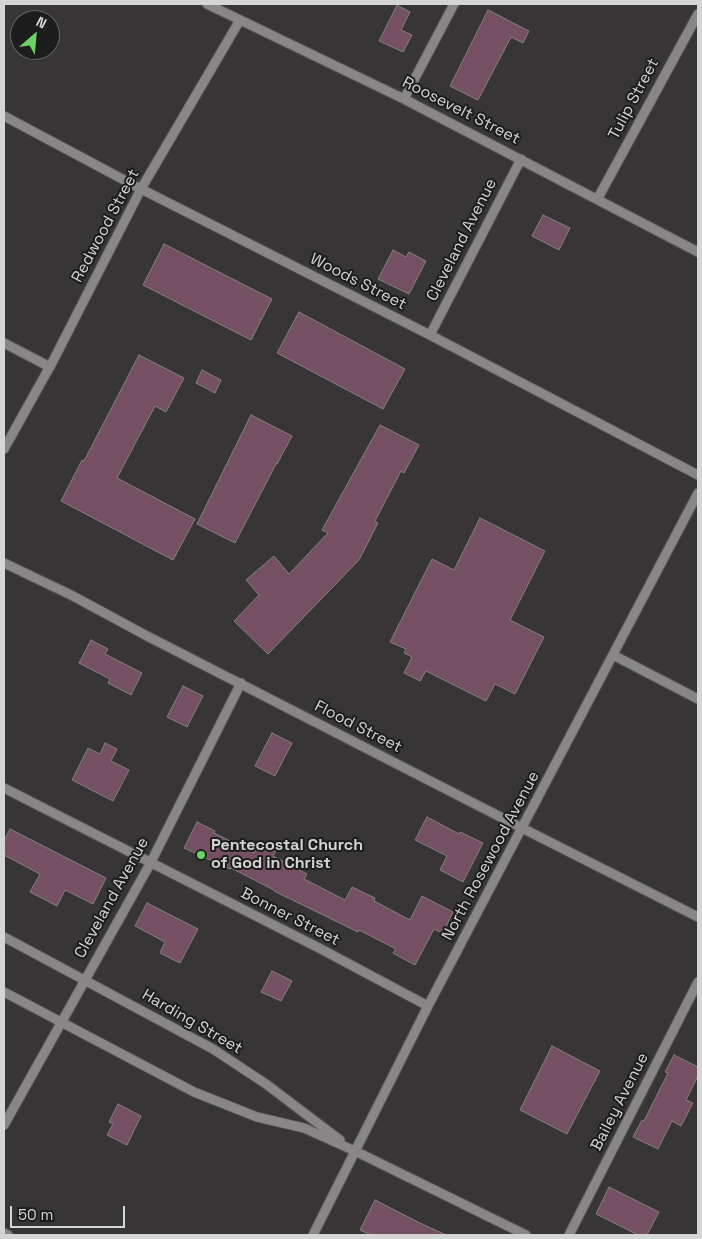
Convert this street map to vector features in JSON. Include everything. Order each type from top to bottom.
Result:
[{"type":"street","name":"Roosevelt Street","points":[[207,4],[404,99],[598,198],[698,252]]},
{"type":"street","points":[[404,99],[454,4]]},
{"type":"street","name":"Tulip Street","points":[[598,198],[698,14]]},
{"type":"street","name":"Redwood Street","points":[[4,449],[50,367],[141,189],[240,20]]},
{"type":"street","name":"Woods Street","points":[[4,116],[141,189],[698,475]]},
{"type":"street","name":"Cleveland Avenue","points":[[430,336],[521,159]]},
{"type":"street","points":[[4,343],[50,367]]},
{"type":"street","name":"North Rosewood Avenue","points":[[313,1235],[428,1006],[698,493]]},
{"type":"street","name":"Flood Street","points":[[4,563],[74,596],[698,917]]},
{"type":"street","points":[[613,655],[698,699]]},
{"type":"street","name":"Cleveland Avenue","points":[[4,1125],[150,864],[241,683]]},
{"type":"street","name":"Bonner Street","points":[[4,788],[428,1006]]},
{"type":"street","name":"Harding Street","points":[[4,936],[213,1049],[266,1084],[355,1150]]},
{"type":"street","name":"Bailey Avenue","points":[[569,1235],[698,982]]},
{"type":"street","name":"Harding Street","points":[[4,992],[194,1092],[257,1118],[304,1128],[355,1150],[526,1235]]},
{"type":"street","points":[[4,1233],[8,1235]]},
{"type":"building","points":[[397,5],[410,12],[401,30],[412,35],[403,52],[379,41]]},
{"type":"building","points":[[488,10],[529,31],[523,43],[511,37],[478,100],[450,86]]},
{"type":"building","points":[[543,215],[570,228],[559,250],[532,236]]},
{"type":"building","points":[[164,244],[272,299],[251,340],[143,285]]},
{"type":"building","points":[[393,250],[406,257],[409,252],[426,261],[409,294],[378,279]]},
{"type":"building","points":[[299,312],[405,369],[383,409],[277,353]]},
{"type":"building","points":[[139,355],[184,378],[166,412],[155,406],[117,478],[195,519],[173,560],[61,501]]},
{"type":"building","points":[[202,370],[221,380],[215,393],[196,383]]},
{"type":"building","points":[[251,415],[292,436],[235,543],[197,524]]},
{"type":"building","points":[[380,425],[419,445],[404,473],[401,471],[375,521],[378,523],[359,560],[268,654],[234,621],[259,595],[246,580],[274,556],[289,574],[328,533],[322,530]]},
{"type":"building","points":[[480,518],[545,551],[510,620],[544,637],[515,694],[495,684],[486,701],[426,671],[420,681],[404,673],[412,657],[404,653],[406,649],[390,642],[432,559],[454,570]]},
{"type":"building","points":[[91,640],[108,649],[105,654],[142,673],[131,695],[108,683],[110,679],[79,663]]},
{"type":"building","points":[[183,686],[203,696],[187,727],[167,717]]},
{"type":"building","points":[[272,733],[292,743],[275,776],[255,766]]},
{"type":"building","points":[[105,743],[117,749],[111,761],[129,770],[113,801],[72,780],[88,748],[100,754]]},
{"type":"building","points":[[427,817],[459,834],[460,832],[483,843],[463,882],[440,870],[447,856],[415,840]]},
{"type":"building","points":[[197,822],[215,831],[214,833],[254,853],[260,843],[276,851],[273,856],[307,874],[304,879],[345,900],[352,887],[375,898],[374,901],[410,920],[422,896],[453,912],[443,933],[434,929],[415,965],[393,953],[396,949],[359,930],[358,932],[231,868],[184,848]]},
{"type":"building","points":[[10,829],[106,878],[93,904],[65,890],[57,906],[30,892],[40,874],[4,855],[4,841]]},
{"type":"building","points":[[147,903],[198,929],[180,963],[160,953],[165,942],[135,926]]},
{"type":"building","points":[[272,971],[292,981],[281,1001],[261,992]]},
{"type":"building","points":[[552,1046],[600,1071],[567,1134],[520,1110]]},
{"type":"building","points":[[674,1055],[698,1067],[698,1076],[686,1100],[693,1103],[681,1126],[672,1121],[658,1149],[633,1137],[642,1120],[644,1121],[668,1073],[665,1072]]},
{"type":"building","points":[[118,1104],[141,1116],[127,1145],[107,1135],[113,1124],[109,1122]]},
{"type":"building","points":[[609,1187],[659,1212],[647,1235],[638,1235],[596,1214]]},
{"type":"building","points":[[375,1200],[446,1235],[371,1235],[360,1230]]},
{"type":"place","name":"Pentecostal Church of God in Christ","points":[[201,855]]}]
